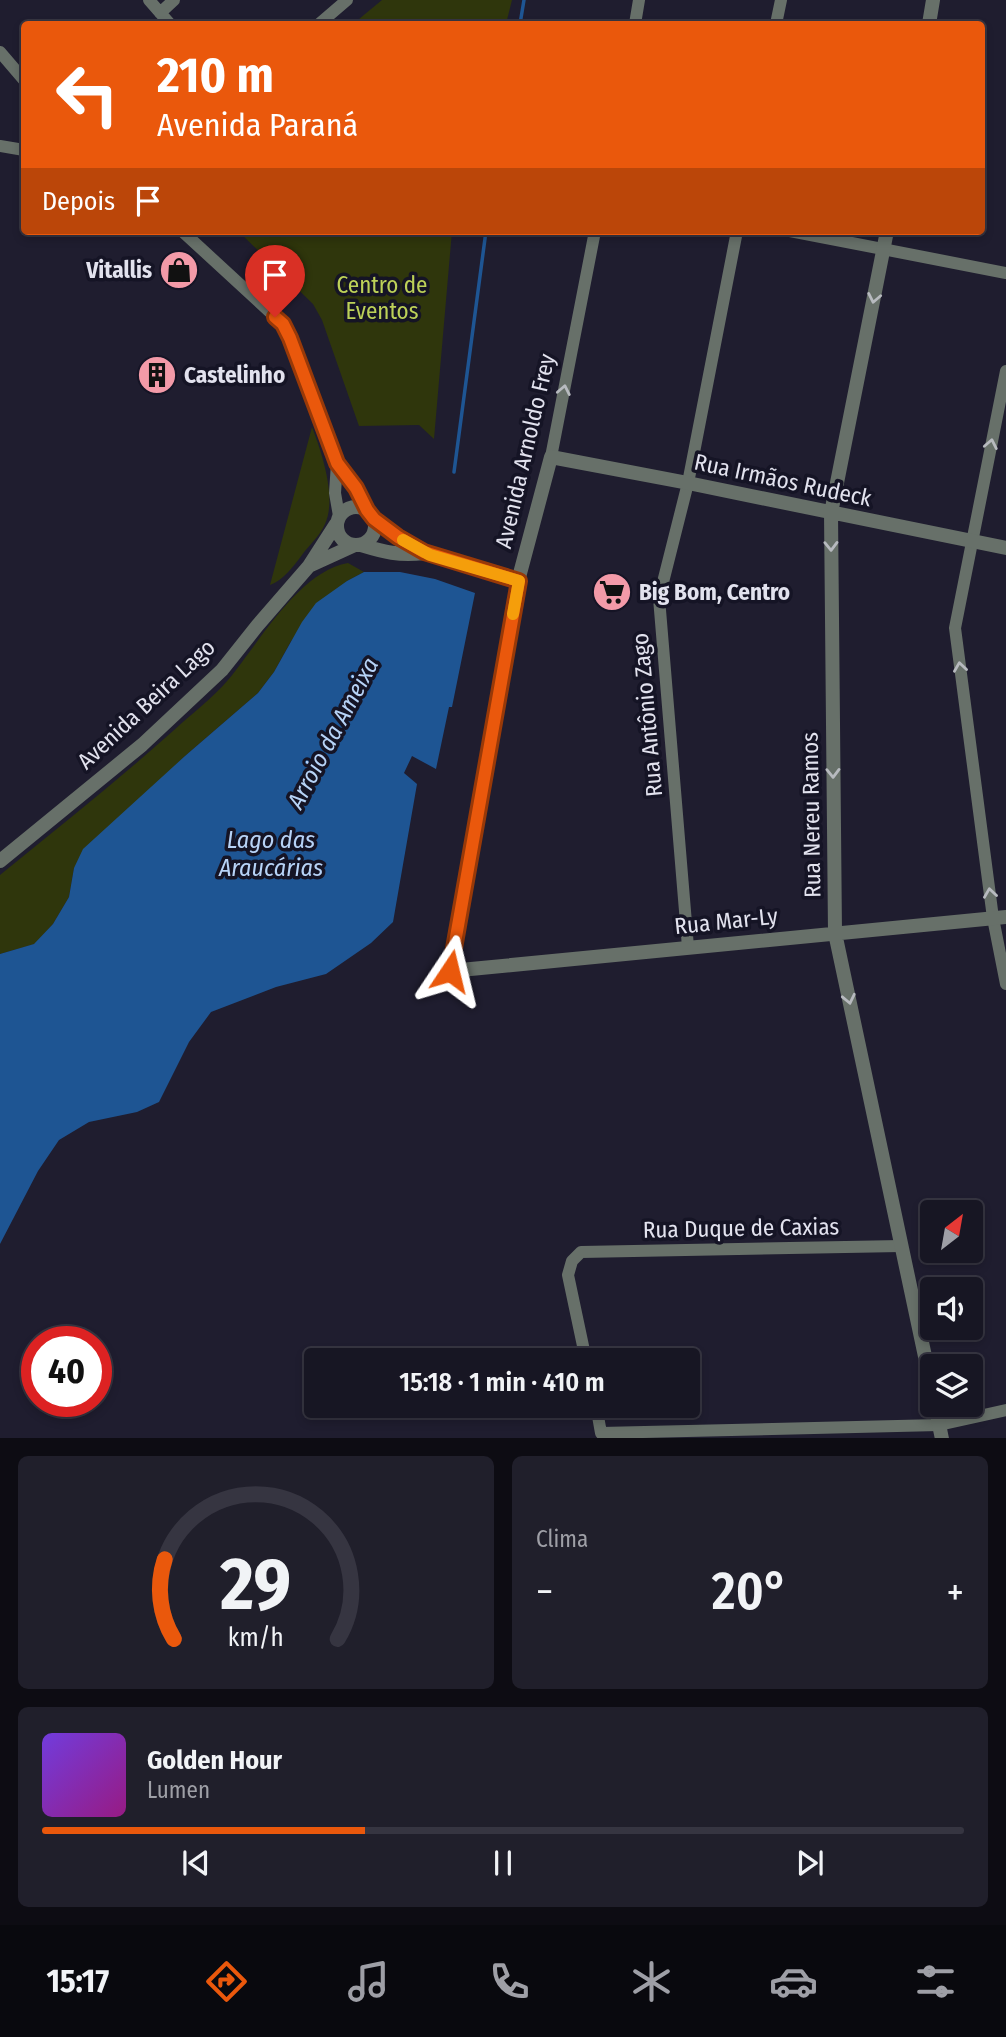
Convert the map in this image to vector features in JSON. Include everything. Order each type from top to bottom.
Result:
[{"type":"street","points":[[149,0],[167,21]]},
{"type":"street","points":[[160,13],[174,0]]},
{"type":"street","points":[[323,21],[347,0]]},
{"type":"street","points":[[636,21],[639,0]]},
{"type":"street","points":[[777,21],[781,0]]},
{"type":"street","points":[[930,21],[933,0]]},
{"type":"street","points":[[0,51],[21,76]]},
{"type":"street","points":[[0,146],[21,150]]},
{"type":"street","points":[[186,235],[283,324],[337,463],[356,488],[370,514],[375,529],[370,539],[358,545]]},
{"type":"street","name":"Avenida Arnoldo Frey","points":[[450,971],[519,581],[551,457],[594,235]]},
{"type":"street","name":"Rua Antônio Zago","points":[[688,947],[659,598],[688,482],[736,235]]},
{"type":"street","points":[[811,235],[1006,273]]},
{"type":"street","name":"Rua Nereu Ramos","points":[[886,235],[831,513],[835,933],[924,1354]]},
{"type":"street","points":[[1006,371],[955,628],[1000,917],[1006,984]]},
{"type":"street","name":"Rua Irmãos Rudeck","points":[[551,457],[688,482],[1006,548]]},
{"type":"street","points":[[337,463],[335,493],[341,538],[350,544],[389,554],[424,552]]},
{"type":"street","points":[[337,520],[343,510],[352,506],[362,507],[398,537],[424,552],[519,581]]},
{"type":"street","name":"Avenida Beira Lago","points":[[0,861],[142,746],[222,670],[309,566],[337,520]]},
{"type":"street","name":"Avenida Beira Lago","points":[[309,566],[358,545]]},
{"type":"street","name":"Rua Mar-Ly","points":[[450,971],[1000,917]]},
{"type":"street","name":"Rua Duque de Caxias","points":[[583,1348],[568,1275],[572,1261],[581,1252],[901,1246]]},
{"type":"street","points":[[598,1418],[601,1433],[940,1432],[1006,1410]]},
{"type":"green space","points":[[382,0],[512,0],[507,21],[357,21]]},
{"type":"green space","name":"Centro de Eventos","points":[[242,235],[452,235],[434,439],[419,425],[359,426],[322,320],[313,304]]},
{"type":"green space","points":[[312,427],[327,476],[328,513],[320,533],[283,577],[270,585]]},
{"type":"green space","points":[[348,563],[364,572],[347,581],[291,641],[274,672],[258,693],[185,756],[74,868],[69,897],[53,924],[35,944],[0,954],[0,875],[131,768],[215,694],[296,594],[330,569]]},
{"type":"water","name":"Lago das Araucárias","points":[[364,572],[400,572],[435,579],[475,593],[452,707],[449,707],[436,769],[412,756],[404,773],[417,784],[393,922],[371,943],[326,974],[276,987],[211,1012],[189,1042],[159,1102],[137,1112],[89,1122],[59,1140],[38,1171],[0,1244],[0,954],[34,944],[53,924],[69,897],[74,868],[83,849],[258,693],[316,603]]},
{"type":"waterway","name":"Arroio da Ameixa","points":[[520,21],[524,0]]},
{"type":"waterway","name":"Arroio da Ameixa","points":[[454,472],[485,235]]},
{"type":"slow traffic","points":[[403,540],[430,555],[519,581],[513,614]]},
{"type":"place","name":"Vitallis","points":[[179,270]]},
{"type":"place","name":"Castelinho","points":[[157,375]]},
{"type":"place","name":"Big Bom, Centro","points":[[612,592]]},
{"type":"route","points":[[275,317],[283,324],[290,338],[337,463],[374,519],[424,552],[519,581],[450,971]]}]
